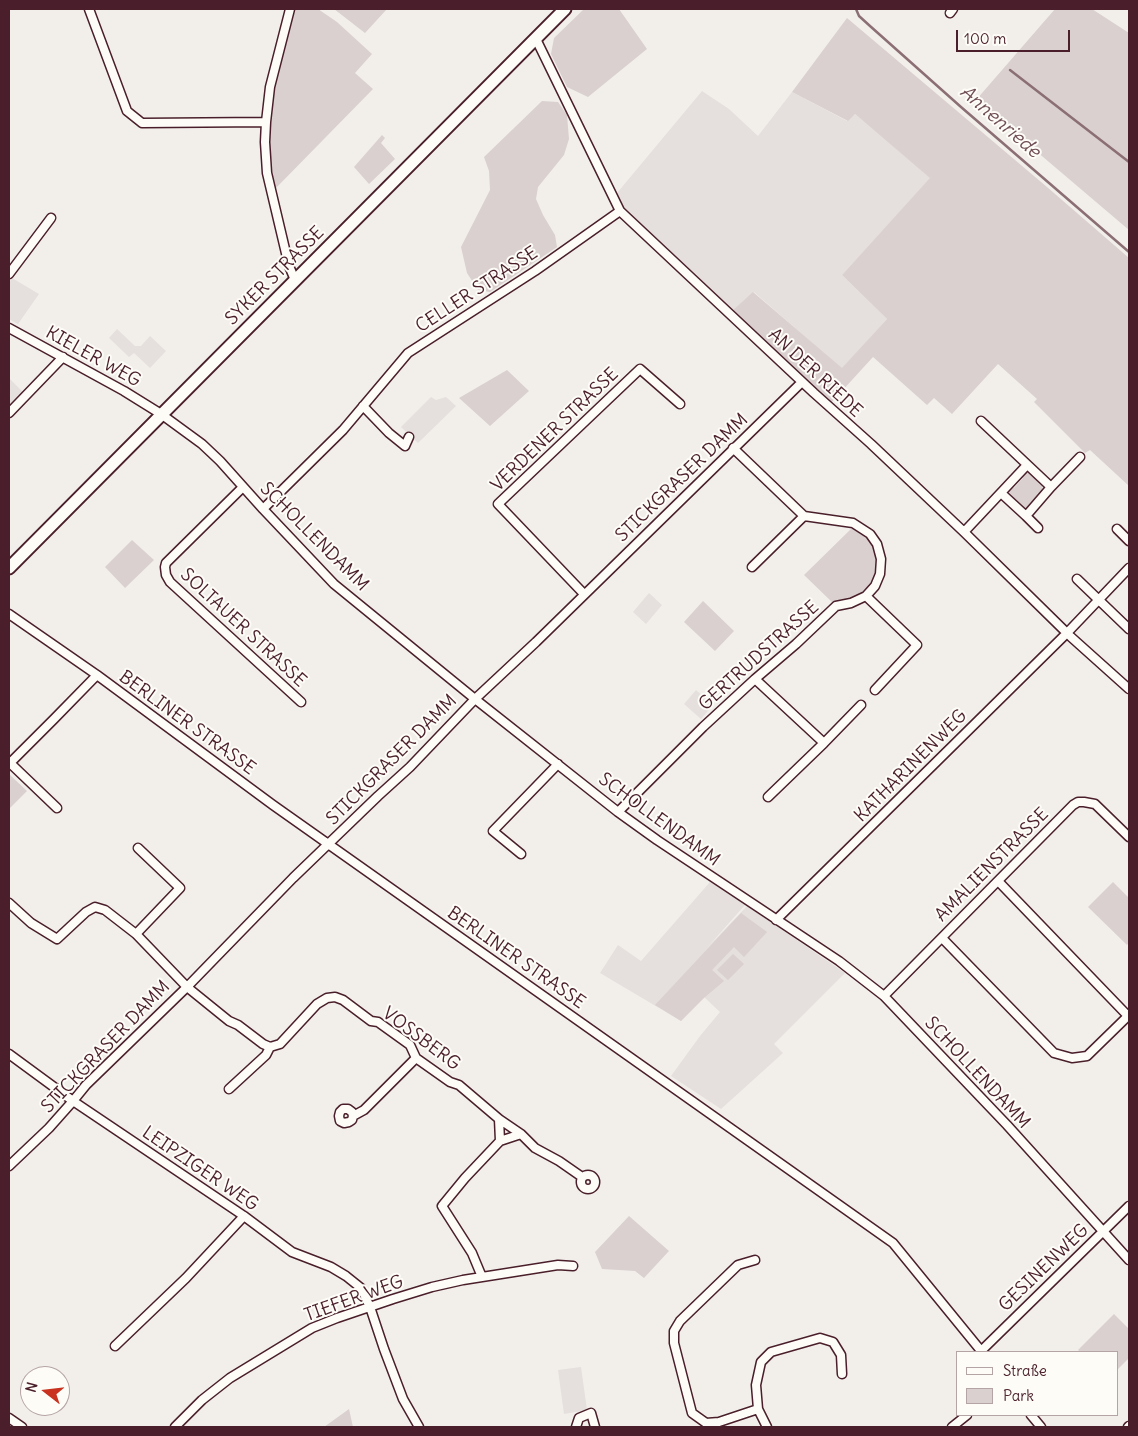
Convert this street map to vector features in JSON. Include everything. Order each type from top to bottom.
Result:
[{"type":"main road","name":"SYKER STRASSE","points":[[9,568],[566,9]]},
{"type":"street","points":[[89,9],[127,111],[142,124],[266,122]]},
{"type":"street","points":[[290,9],[270,87],[265,142],[267,173],[289,266],[295,280]]},
{"type":"street","name":"AN DER RIEDE","points":[[536,39],[620,211],[964,532],[1067,633],[1129,689]]},
{"type":"street","name":"CELLER STRASSE","points":[[264,509],[343,430],[408,352],[535,271],[620,211]]},
{"type":"street","points":[[9,274],[51,218]]},
{"type":"street","name":"KIELER WEG","points":[[9,328],[124,391],[161,414]]},
{"type":"street","points":[[9,413],[63,357]]},
{"type":"street","name":"VERDENER STRASSE","points":[[584,594],[498,504],[640,369],[680,404]]},
{"type":"street","name":"STICKGRASER DAMM","points":[[9,1166],[49,1128],[91,1080],[187,986],[292,878],[410,767],[475,699],[536,642],[802,382]]},
{"type":"street","points":[[363,406],[405,446],[410,437]]},
{"type":"street","name":"SCHOLLENDAMM","points":[[161,414],[202,444],[220,461],[334,584],[475,699],[618,812],[776,920],[839,960],[884,996],[996,1114],[1129,1260]]},
{"type":"street","points":[[981,421],[1051,487]]},
{"type":"street","points":[[733,448],[804,516],[852,524],[870,534],[877,544],[881,561],[880,574],[875,586],[866,596],[917,645],[875,690]]},
{"type":"street","points":[[1026,516],[1080,457]]},
{"type":"street","points":[[964,532],[1027,465]]},
{"type":"street","name":"SOLTAUER STRASSE","points":[[244,487],[166,563],[166,575],[170,582],[301,702]]},
{"type":"street","points":[[1001,493],[1038,528]]},
{"type":"street","points":[[752,567],[804,516]]},
{"type":"street","points":[[1116,529],[1129,541]]},
{"type":"street","name":"KATHARINENWEG","points":[[776,920],[1067,633],[1129,568]]},
{"type":"street","points":[[1077,579],[1129,629]]},
{"type":"street","name":"GERTRUDSTRASSE","points":[[618,812],[703,727],[836,606],[851,603],[866,596]]},
{"type":"street","name":"BERLINER STRASSE","points":[[9,614],[273,805],[893,1243],[980,1351]]},
{"type":"street","points":[[57,808],[9,763],[97,676]]},
{"type":"street","points":[[755,678],[824,743]]},
{"type":"street","points":[[768,797],[861,705]]},
{"type":"street","points":[[521,854],[492,831],[558,764]]},
{"type":"street","name":"AMALIENSTRASSE","points":[[884,996],[1073,805],[1078,802],[1095,804],[1129,837]]},
{"type":"street","points":[[136,934],[180,888],[138,848]]},
{"type":"street","points":[[942,938],[1054,1053],[1072,1058],[1087,1056],[1129,1015],[998,882]]},
{"type":"street","points":[[9,903],[31,923],[57,939],[86,912],[95,907],[105,910],[136,934],[187,986],[229,1022],[238,1025],[270,1047],[266,1055],[229,1089]]},
{"type":"street","name":"VOSSBERG","points":[[270,1047],[280,1044],[317,1004],[327,998],[335,997],[343,1000],[371,1021],[378,1022],[410,1045],[416,1058],[450,1082],[459,1085],[499,1119],[521,1134],[535,1148],[559,1161],[582,1177]]},
{"type":"street","name":"LEIPZIGER WEG","points":[[9,1054],[73,1101],[244,1216],[292,1252],[331,1267],[361,1288],[370,1307],[403,1399],[419,1427]]},
{"type":"street","points":[[353,1116],[364,1110],[416,1058]]},
{"type":"street","points":[[499,1119],[500,1141]]},
{"type":"street","points":[[482,1276],[472,1253],[442,1206],[464,1178],[500,1141],[521,1134]]},
{"type":"street","name":"GESINENWEG","points":[[982,1351],[1129,1206]]},
{"type":"street","points":[[115,1346],[186,1278],[244,1216]]},
{"type":"street","points":[[755,1260],[738,1265],[680,1322],[674,1331],[674,1343],[692,1413],[706,1423],[719,1422],[758,1409]]},
{"type":"street","name":"TIEFER WEG","points":[[175,1427],[202,1400],[230,1378],[312,1328],[432,1287],[482,1276],[558,1265],[573,1266]]},
{"type":"street","points":[[767,1427],[758,1409],[756,1385],[761,1362],[771,1352],[820,1338],[833,1342],[841,1355],[842,1374]]},
{"type":"street","points":[[576,1427],[579,1418],[591,1413],[595,1427]]},
{"type":"street","points":[[952,1427],[966,1416]]},
{"type":"street","points":[[1032,1416],[1041,1427]]},
{"type":"street","points":[[9,1418],[22,1427]]},
{"type":"shaded area","points":[[702,91],[729,109],[758,136],[792,92],[847,121],[855,114],[931,178],[842,275],[887,319],[842,369],[754,292],[732,311],[625,209],[617,193]]},
{"type":"shaded area","points":[[12,278],[39,294],[18,324],[9,319],[9,283]]},
{"type":"shaded area","points":[[117,329],[135,346],[141,346],[150,336],[166,351],[150,368],[134,353],[129,357],[109,338]]},
{"type":"shaded area","points":[[9,378],[23,392],[9,407]]},
{"type":"shaded area","points":[[431,397],[436,400],[446,397],[456,406],[418,443],[401,427]]},
{"type":"shaded area","points":[[649,593],[662,605],[646,624],[633,612]]},
{"type":"shaded area","points":[[696,690],[713,705],[701,719],[684,704]]},
{"type":"shaded area","points":[[710,882],[745,905],[705,950],[747,906],[845,973],[774,1044],[783,1053],[721,1109],[671,1076],[720,1012],[704,997],[681,1021],[600,973],[618,945],[641,961]]},
{"type":"shaded area","points":[[581,1367],[587,1410],[564,1414],[558,1370]]},
{"type":"green space","points":[[294,9],[318,9],[337,22],[372,54],[355,73],[373,89],[274,190],[269,139],[271,112],[276,79]]},
{"type":"green space","points":[[334,9],[387,9],[365,33]]},
{"type":"green space","points":[[584,9],[619,9],[647,49],[588,97],[567,87],[551,54],[554,38]]},
{"type":"green space","points":[[1055,9],[1092,9],[1129,33],[1129,230],[976,100]]},
{"type":"green space","points":[[847,18],[1129,258],[1129,486],[1090,450],[1085,453],[1034,402],[1037,399],[998,364],[952,414],[934,398],[927,405],[873,357],[831,403],[732,311],[753,292],[842,368],[887,319],[842,275],[930,178],[855,114],[848,121],[792,92]]},
{"type":"green space","points":[[542,101],[558,102],[567,115],[569,139],[564,155],[538,187],[536,199],[555,235],[557,247],[490,292],[478,290],[467,273],[461,247],[490,190],[489,171],[484,157]]},
{"type":"green space","points":[[382,135],[385,138],[381,143],[395,159],[369,184],[354,167]]},
{"type":"green space","points":[[507,370],[529,391],[490,426],[459,398]]},
{"type":"green space","points":[[1024,473],[1029,473],[1042,486],[1043,490],[1030,503],[1031,505],[1028,508],[1023,508],[1009,495],[1009,489],[1012,486],[1014,488],[1023,478],[1021,476]]},
{"type":"green space","points":[[852,528],[866,536],[873,545],[878,565],[871,585],[856,597],[833,603],[804,575]]},
{"type":"green space","points":[[132,540],[154,560],[125,588],[105,567]]},
{"type":"green space","points":[[703,601],[734,631],[715,651],[684,622]]},
{"type":"green space","points":[[9,774],[27,791],[10,808],[9,807]]},
{"type":"green space","points":[[1113,882],[1129,898],[1129,942],[1127,945],[1088,907]]},
{"type":"green space","points":[[741,913],[767,932],[744,957],[734,947],[712,970],[724,981],[681,1021],[655,1005]]},
{"type":"green space","points":[[733,954],[744,964],[728,980],[717,970]]},
{"type":"green space","points":[[629,1216],[669,1251],[644,1278],[635,1271],[602,1269],[595,1252]]},
{"type":"green space","points":[[1114,1314],[1129,1329],[1129,1358],[1118,1369],[1118,1351],[1078,1350]]},
{"type":"green space","points":[[349,1409],[353,1427],[324,1427]]},
{"type":"waterway","name":"Annenriede","points":[[856,9],[859,16],[961,107],[1129,252]]},
{"type":"waterway","points":[[1010,70],[1129,162]]}]
